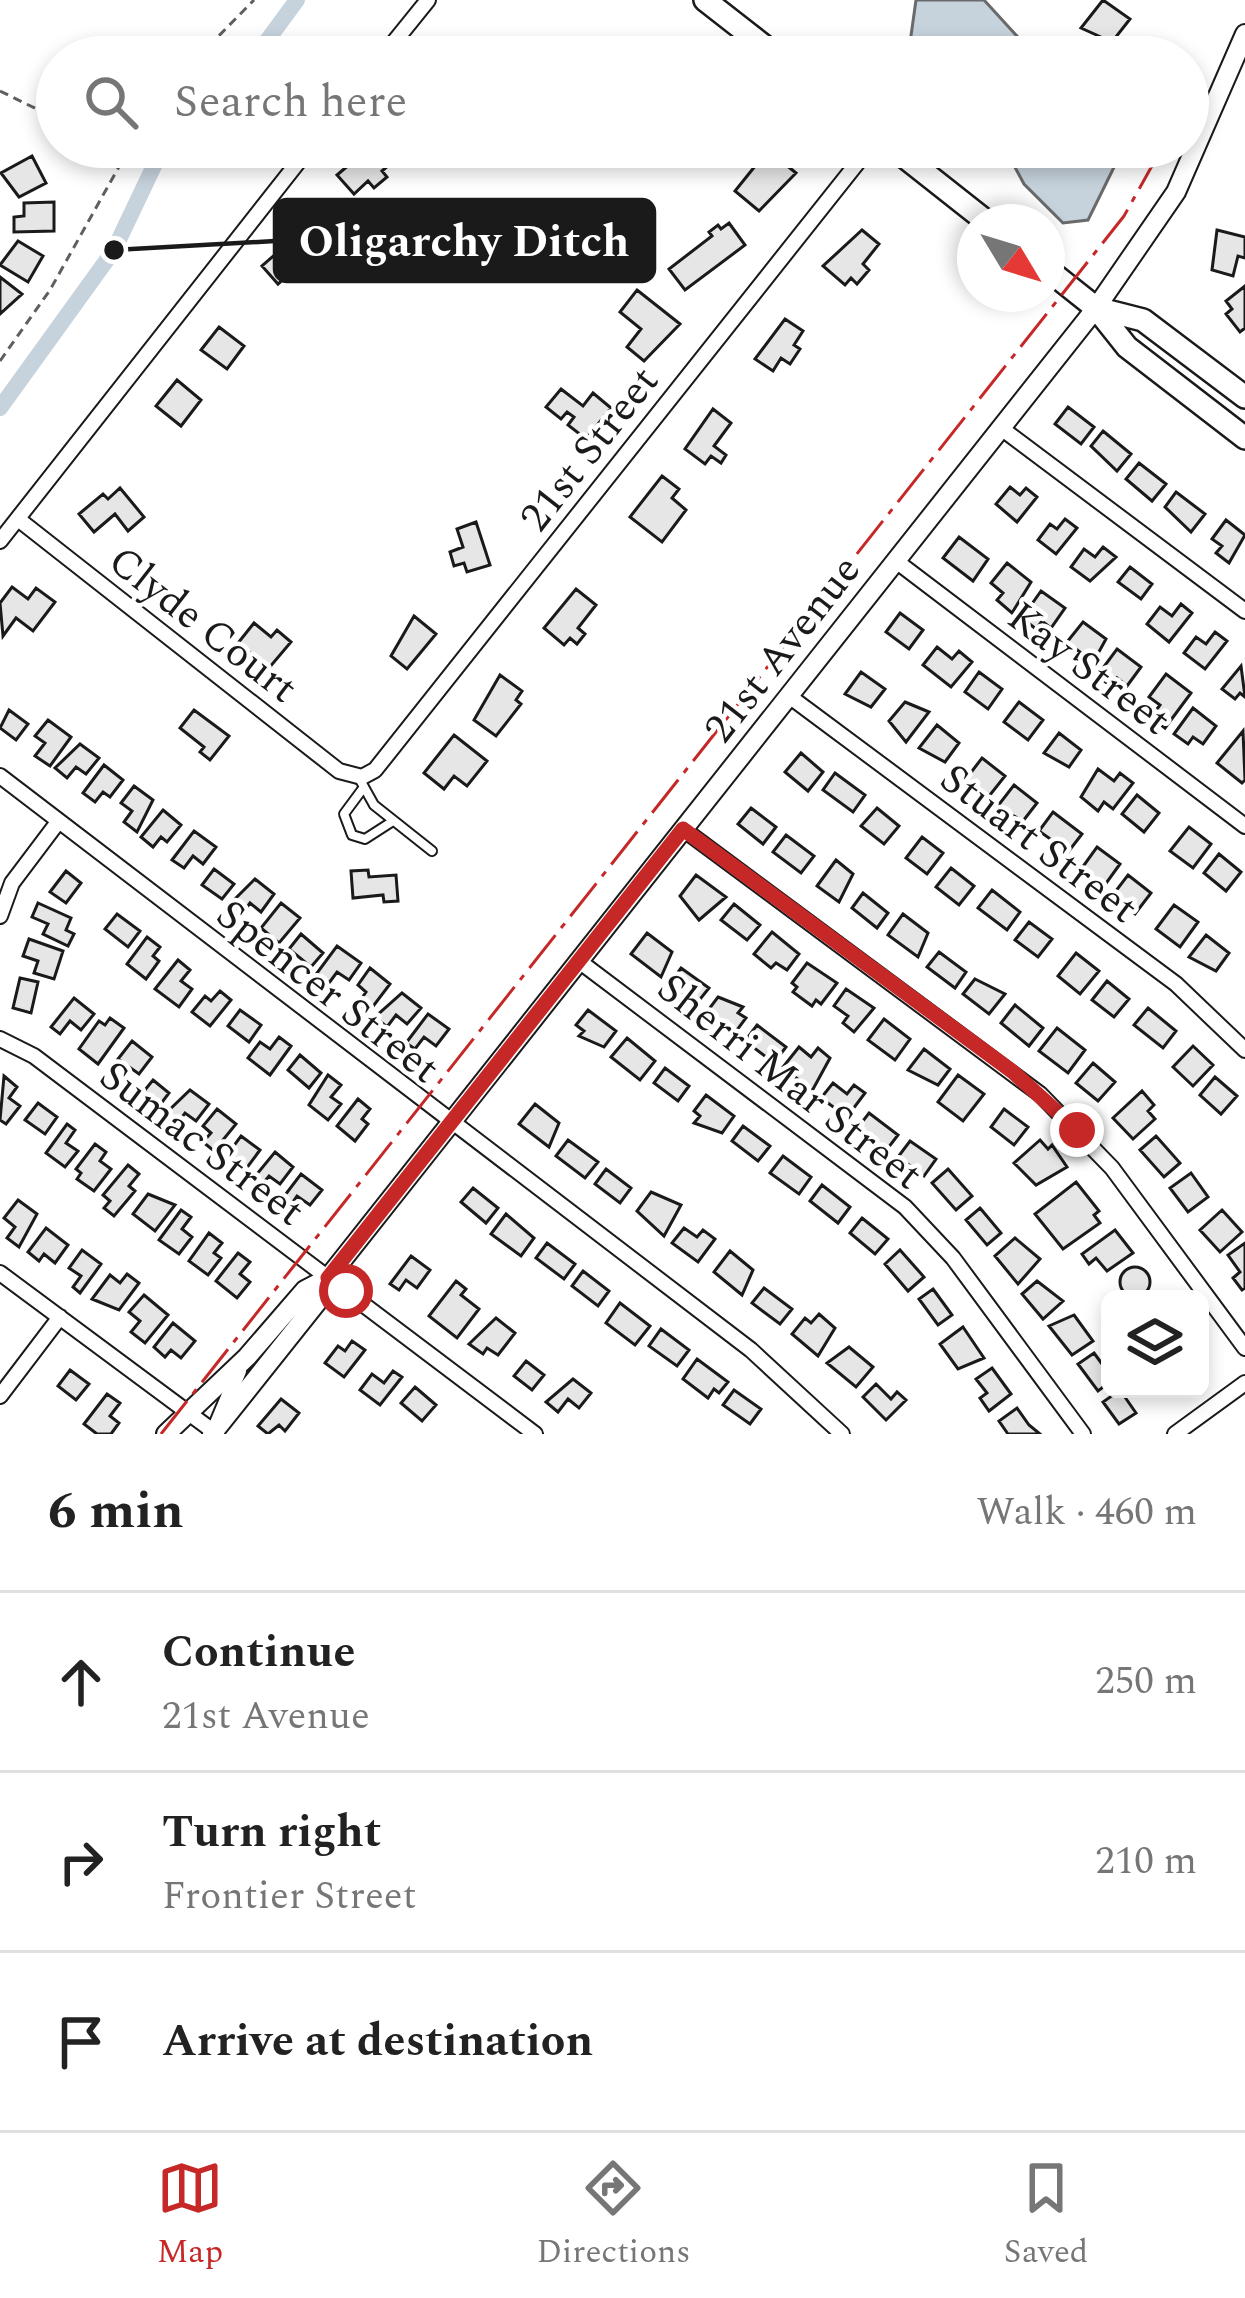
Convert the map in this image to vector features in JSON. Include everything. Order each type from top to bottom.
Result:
[{"type":"main road","points":[[706,0],[751,36]]},
{"type":"main road","points":[[919,168],[964,204]]},
{"type":"main road","points":[[1065,283],[1096,308],[1127,347],[1245,438]]},
{"type":"main road","points":[[1096,308],[1143,320],[1245,397]]},
{"type":"street","points":[[399,36],[428,0]]},
{"type":"street","name":"21st Avenue","points":[[1209,116],[1245,34]]},
{"type":"street","points":[[0,542],[294,168]]},
{"type":"street","name":"21st Street","points":[[358,780],[375,770],[852,168]]},
{"type":"street","name":"21st Avenue","points":[[214,1433],[322,1295],[328,1278],[1096,308],[1176,192],[1186,168]]},
{"type":"street","points":[[1001,428],[1245,611]]},
{"type":"street","name":"Clyde Court","points":[[18,519],[358,780]]},
{"type":"street","name":"Kay Street","points":[[896,561],[1245,826]]},
{"type":"street","name":"Stuart Street","points":[[789,696],[1176,985],[1245,1050]]},
{"type":"street","name":"Spencer Street","points":[[0,776],[751,1351],[842,1434]]},
{"type":"street","points":[[0,916],[12,883],[58,822]]},
{"type":"street","points":[[683,829],[1040,1094],[1112,1168],[1245,1348]]},
{"type":"street","name":"Sherri Mar Street","points":[[579,961],[905,1207],[953,1258],[1083,1434]]},
{"type":"street","name":"Sumac Street","points":[[0,1039],[34,1056],[535,1434]]},
{"type":"street","points":[[0,1273],[214,1433],[227,1390],[248,1357]]},
{"type":"street","name":"21st Avenue","points":[[166,1434],[248,1357],[305,1290],[328,1278]]},
{"type":"street","points":[[0,1396],[60,1318]]},
{"type":"street","points":[[1175,1434],[1245,1383]]},
{"type":"street","points":[[189,1434],[191,1415]]},
{"type":"lane","points":[[358,780],[374,805],[432,851]]},
{"type":"lane","points":[[358,780],[344,814],[352,835],[365,838],[393,820]]},
{"type":"path","points":[[219,36],[254,0]]},
{"type":"path","points":[[0,92],[36,109]]},
{"type":"path","points":[[0,361],[50,290],[115,168]]},
{"type":"shaded area","points":[[916,0],[984,0],[1017,36],[911,36]]},
{"type":"shaded area","points":[[1015,168],[1114,168],[1088,220],[1065,223],[1065,204],[1044,204]]},
{"type":"building","points":[[1103,0],[1130,19],[1117,36],[1099,36],[1081,28]]},
{"type":"building","points":[[32,156],[46,183],[19,197],[1,173]]},
{"type":"building","points":[[345,168],[385,168],[382,171],[387,177],[374,188],[368,181],[354,194],[337,175]]},
{"type":"building","points":[[754,168],[790,168],[796,173],[759,211],[735,191]]},
{"type":"building","points":[[54,202],[54,231],[14,232],[14,217],[24,216],[24,203]]},
{"type":"building","points":[[729,223],[745,245],[685,290],[669,269],[712,236],[709,232],[718,225],[721,229]]},
{"type":"building","points":[[862,230],[879,244],[863,264],[869,270],[857,284],[851,278],[845,285],[823,266]]},
{"type":"building","points":[[1217,230],[1245,237],[1245,258],[1238,256],[1233,276],[1212,270]]},
{"type":"building","points":[[296,236],[312,253],[278,284],[262,266]]},
{"type":"building","points":[[18,241],[43,256],[28,282],[0,265]]},
{"type":"building","points":[[0,277],[22,294],[0,314]]},
{"type":"building","points":[[1245,286],[1245,328],[1240,332],[1226,314],[1232,309],[1226,301]]},
{"type":"building","points":[[637,290],[680,324],[644,361],[627,347],[641,329],[620,312]]},
{"type":"building","points":[[785,319],[803,331],[794,345],[800,349],[790,364],[781,358],[773,371],[755,359]]},
{"type":"building","points":[[219,327],[244,346],[227,369],[201,350]]},
{"type":"building","points":[[177,380],[201,400],[181,426],[156,406]]},
{"type":"building","points":[[561,389],[583,406],[593,393],[611,408],[586,439],[568,425],[574,417],[567,412],[561,419],[546,407]]},
{"type":"building","points":[[1068,407],[1094,427],[1081,444],[1055,424]]},
{"type":"building","points":[[713,409],[731,423],[714,446],[726,455],[721,463],[711,456],[705,464],[685,449]]},
{"type":"building","points":[[1103,431],[1131,454],[1117,471],[1091,446]]},
{"type":"building","points":[[1139,463],[1166,484],[1152,501],[1126,479]]},
{"type":"building","points":[[662,476],[679,489],[672,498],[686,510],[662,542],[630,517]]},
{"type":"building","points":[[1010,487],[1020,495],[1026,488],[1037,497],[1017,522],[996,504]]},
{"type":"building","points":[[120,488],[144,517],[128,531],[115,514],[94,532],[79,514],[103,494],[108,499]]},
{"type":"building","points":[[1176,492],[1205,514],[1191,532],[1165,507]]},
{"type":"building","points":[[1065,519],[1077,528],[1056,554],[1038,540],[1050,524],[1057,529]]},
{"type":"building","points":[[1226,520],[1245,535],[1229,563],[1216,553],[1222,546],[1212,539]]},
{"type":"building","points":[[476,522],[490,565],[467,572],[464,563],[454,566],[450,552],[463,547],[457,529]]},
{"type":"building","points":[[959,537],[988,559],[973,581],[943,558]]},
{"type":"building","points":[[1103,547],[1116,557],[1090,581],[1071,567],[1084,549],[1095,557]]},
{"type":"building","points":[[1007,563],[1031,582],[1012,613],[997,600],[1003,593],[991,583]]},
{"type":"building","points":[[1130,567],[1152,584],[1141,599],[1118,582]]},
{"type":"building","points":[[12,587],[28,599],[36,588],[55,602],[33,631],[16,618],[3,636],[0,603]]},
{"type":"building","points":[[576,589],[596,605],[578,628],[585,634],[577,644],[570,638],[564,645],[544,628]]},
{"type":"building","points":[[1041,591],[1065,608],[1051,628],[1042,621],[1036,629],[1022,618]]},
{"type":"building","points":[[1181,604],[1192,613],[1169,642],[1147,624],[1160,607],[1172,616]]},
{"type":"building","points":[[900,613],[923,630],[909,649],[886,632]]},
{"type":"building","points":[[414,616],[436,634],[407,669],[391,656]]},
{"type":"building","points":[[1083,622],[1106,639],[1089,670],[1075,659],[1080,652],[1067,642]]},
{"type":"building","points":[[254,623],[271,637],[277,630],[291,642],[269,668],[238,643]]},
{"type":"building","points":[[1215,632],[1227,641],[1205,669],[1184,653],[1196,637],[1206,644]]},
{"type":"building","points":[[937,647],[952,659],[959,651],[972,662],[951,687],[923,665]]},
{"type":"building","points":[[1117,649],[1141,667],[1127,686],[1117,678],[1111,686],[1097,676]]},
{"type":"building","points":[[1241,666],[1245,697],[1240,693],[1235,699],[1222,689]]},
{"type":"building","points":[[861,672],[885,689],[871,707],[845,694]]},
{"type":"building","points":[[979,672],[1002,689],[988,709],[965,692]]},
{"type":"building","points":[[1166,674],[1191,693],[1165,728],[1151,717],[1160,705],[1149,697]]},
{"type":"building","points":[[500,675],[522,691],[516,700],[521,704],[496,736],[474,720]]},
{"type":"building","points":[[905,702],[929,712],[906,742],[889,721]]},
{"type":"building","points":[[1019,702],[1043,720],[1028,740],[1004,722]]},
{"type":"building","points":[[1193,708],[1216,726],[1203,744],[1193,737],[1188,744],[1174,734]]},
{"type":"building","points":[[9,710],[28,724],[16,740],[0,728]]},
{"type":"building","points":[[194,710],[229,736],[210,760],[200,752],[204,747],[180,728]]},
{"type":"building","points":[[48,720],[71,737],[50,766],[35,756],[45,743],[35,736]]},
{"type":"building","points":[[937,725],[959,743],[945,762],[919,748]]},
{"type":"building","points":[[1243,731],[1245,780],[1242,783],[1217,763]]},
{"type":"building","points":[[1059,733],[1081,750],[1069,767],[1044,753]]},
{"type":"building","points":[[454,735],[487,761],[467,786],[454,776],[444,789],[424,773]]},
{"type":"building","points":[[80,744],[99,758],[86,774],[76,767],[67,778],[55,768]]},
{"type":"building","points":[[801,753],[823,772],[808,791],[785,772]]},
{"type":"building","points":[[982,758],[1005,776],[986,800],[963,783]]},
{"type":"building","points":[[104,765],[123,780],[110,797],[103,792],[95,802],[83,793]]},
{"type":"building","points":[[1098,769],[1114,781],[1120,773],[1133,783],[1113,809],[1104,802],[1098,811],[1081,797]]},
{"type":"building","points":[[835,773],[865,795],[853,812],[823,790]]},
{"type":"building","points":[[1014,785],[1037,803],[1023,821],[997,807]]},
{"type":"building","points":[[134,786],[153,800],[137,832],[124,822],[132,811],[121,803]]},
{"type":"building","points":[[1137,795],[1159,813],[1144,832],[1122,814]]},
{"type":"building","points":[[751,808],[776,827],[763,844],[738,824]]},
{"type":"building","points":[[877,808],[899,826],[884,844],[861,826]]},
{"type":"building","points":[[163,810],[181,825],[167,842],[161,837],[153,847],[141,837]]},
{"type":"building","points":[[1053,812],[1082,834],[1062,860],[1050,851],[1056,843],[1039,831]]},
{"type":"building","points":[[1189,827],[1211,844],[1193,868],[1170,851]]},
{"type":"building","points":[[194,831],[216,847],[203,864],[193,856],[184,868],[172,860]]},
{"type":"building","points":[[786,835],[814,856],[801,873],[773,852]]},
{"type":"building","points":[[922,837],[943,853],[927,874],[906,858]]},
{"type":"building","points":[[1097,847],[1120,864],[1102,889],[1079,872]]},
{"type":"building","points":[[1219,854],[1241,872],[1226,891],[1204,873]]},
{"type":"building","points":[[836,860],[853,874],[839,902],[817,886]]},
{"type":"building","points":[[951,868],[974,886],[959,905],[936,887]]},
{"type":"building","points":[[214,869],[234,884],[222,899],[202,885]]},
{"type":"building","points":[[368,870],[369,877],[396,875],[398,901],[384,902],[383,895],[353,898],[351,871]]},
{"type":"building","points":[[66,871],[81,883],[66,903],[50,892]]},
{"type":"building","points":[[696,875],[726,897],[699,920],[680,896]]},
{"type":"building","points":[[1128,875],[1151,893],[1135,914],[1112,896]]},
{"type":"building","points":[[255,879],[274,894],[261,912],[250,903],[242,914],[230,904]]},
{"type":"building","points":[[992,890],[1020,912],[1007,930],[978,908]]},
{"type":"building","points":[[863,893],[888,913],[877,928],[852,908]]},
{"type":"building","points":[[38,903],[71,918],[66,930],[74,934],[68,946],[43,934],[48,924],[32,917]]},
{"type":"building","points":[[281,903],[300,918],[279,943],[261,928]]},
{"type":"building","points":[[734,904],[760,925],[747,940],[721,920]]},
{"type":"building","points":[[1174,905],[1198,922],[1180,947],[1156,929]]},
{"type":"building","points":[[117,914],[140,931],[128,947],[105,929]]},
{"type":"building","points":[[903,914],[928,933],[918,957],[888,935]]},
{"type":"building","points":[[1029,922],[1052,939],[1038,957],[1015,940]]},
{"type":"building","points":[[772,932],[799,954],[787,970],[776,963],[771,968],[754,954]]},
{"type":"building","points":[[647,933],[672,952],[661,977],[631,954]]},
{"type":"building","points":[[301,934],[323,953],[311,967],[289,949]]},
{"type":"building","points":[[1206,935],[1229,953],[1216,971],[1189,957]]},
{"type":"building","points":[[147,937],[160,947],[153,956],[159,961],[146,979],[127,964]]},
{"type":"building","points":[[29,939],[63,951],[54,979],[34,973],[38,961],[23,956]]},
{"type":"building","points":[[337,946],[361,963],[349,980],[337,972],[329,983],[317,973]]},
{"type":"building","points":[[939,952],[966,972],[955,988],[927,967]]},
{"type":"building","points":[[1076,953],[1099,971],[1080,994],[1058,976]]},
{"type":"building","points":[[178,960],[190,970],[181,981],[192,989],[179,1007],[155,989]]},
{"type":"building","points":[[807,963],[837,983],[821,1004],[816,1000],[812,1006],[793,992],[797,987],[792,983]]},
{"type":"building","points":[[370,968],[390,984],[368,1013],[357,1005],[366,992],[358,985]]},
{"type":"building","points":[[681,968],[709,988],[697,1003],[670,983]]},
{"type":"building","points":[[20,978],[38,982],[31,1013],[13,1008]]},
{"type":"building","points":[[975,979],[1005,994],[989,1014],[963,994]]},
{"type":"building","points":[[1107,981],[1129,999],[1114,1017],[1092,1000]]},
{"type":"building","points":[[846,989],[874,1008],[854,1032],[843,1023],[848,1016],[834,1006]]},
{"type":"building","points":[[220,991],[231,1000],[210,1026],[192,1012],[205,996],[211,1001]]},
{"type":"building","points":[[402,993],[421,1008],[407,1024],[396,1015],[387,1027],[375,1017]]},
{"type":"building","points":[[718,997],[743,1007],[738,1013],[746,1018],[734,1034],[706,1013]]},
{"type":"building","points":[[74,998],[94,1014],[81,1030],[70,1021],[60,1034],[51,1027]]},
{"type":"building","points":[[1015,1005],[1043,1028],[1029,1046],[1001,1023]]},
{"type":"building","points":[[1148,1008],[1176,1031],[1163,1048],[1134,1025]]},
{"type":"building","points":[[240,1010],[261,1025],[249,1042],[228,1026]]},
{"type":"building","points":[[588,1010],[616,1031],[604,1047],[579,1036],[584,1031],[576,1025]]},
{"type":"building","points":[[428,1014],[449,1029],[436,1046],[424,1037],[415,1049],[406,1043]]},
{"type":"building","points":[[110,1018],[124,1028],[98,1064],[79,1049],[99,1021],[105,1025]]},
{"type":"building","points":[[884,1019],[910,1039],[895,1060],[868,1040]]},
{"type":"building","points":[[757,1025],[786,1047],[774,1063],[745,1041]]},
{"type":"building","points":[[1057,1028],[1085,1050],[1068,1073],[1039,1051]]},
{"type":"building","points":[[279,1037],[291,1046],[270,1075],[248,1058],[260,1042],[270,1049]]},
{"type":"building","points":[[627,1038],[655,1061],[640,1080],[611,1057]]},
{"type":"building","points":[[132,1041],[152,1057],[139,1074],[118,1059]]},
{"type":"building","points":[[1193,1046],[1213,1065],[1193,1086],[1173,1067]]},
{"type":"building","points":[[799,1047],[811,1057],[818,1048],[830,1058],[812,1091],[783,1067]]},
{"type":"building","points":[[924,1049],[950,1069],[938,1085],[908,1070]]},
{"type":"building","points":[[300,1055],[321,1073],[309,1088],[288,1070]]},
{"type":"building","points":[[1093,1063],[1115,1082],[1098,1101],[1076,1083]]},
{"type":"building","points":[[665,1068],[689,1086],[678,1101],[654,1083]]},
{"type":"building","points":[[328,1075],[341,1085],[331,1097],[341,1104],[328,1120],[309,1105]]},
{"type":"building","points":[[958,1075],[984,1094],[963,1121],[938,1102]]},
{"type":"building","points":[[4,1076],[17,1087],[9,1098],[20,1106],[6,1124],[0,1120]]},
{"type":"building","points":[[1215,1077],[1237,1096],[1221,1114],[1200,1095]]},
{"type":"building","points":[[153,1080],[169,1093],[157,1109],[140,1096]]},
{"type":"building","points":[[833,1083],[847,1094],[854,1085],[865,1093],[847,1117],[821,1098]]},
{"type":"building","points":[[190,1090],[209,1104],[196,1121],[185,1113],[177,1124],[164,1115]]},
{"type":"building","points":[[1142,1091],[1154,1105],[1148,1111],[1155,1119],[1133,1139],[1113,1118]]},
{"type":"building","points":[[706,1095],[734,1116],[722,1133],[694,1123],[700,1116],[694,1111]]},
{"type":"building","points":[[358,1099],[370,1109],[362,1119],[368,1124],[355,1141],[337,1126]]},
{"type":"building","points":[[38,1103],[57,1117],[45,1134],[25,1120]]},
{"type":"building","points":[[535,1104],[559,1123],[549,1147],[519,1124]]},
{"type":"building","points":[[217,1109],[236,1124],[214,1151],[203,1142],[211,1133],[203,1126]]},
{"type":"building","points":[[1004,1109],[1028,1127],[1014,1145],[991,1127]]},
{"type":"building","points":[[869,1113],[898,1135],[885,1152],[856,1130]]},
{"type":"building","points":[[67,1124],[75,1130],[66,1143],[78,1151],[65,1167],[46,1153]]},
{"type":"building","points":[[743,1126],[770,1146],[758,1161],[732,1141]]},
{"type":"building","points":[[241,1136],[260,1150],[243,1173],[224,1159]]},
{"type":"building","points":[[1156,1136],[1180,1163],[1164,1177],[1140,1150]]},
{"type":"building","points":[[568,1140],[598,1162],[585,1178],[556,1156]]},
{"type":"building","points":[[1040,1140],[1048,1149],[1052,1145],[1067,1167],[1036,1185],[1014,1163]]},
{"type":"building","points":[[910,1141],[936,1159],[924,1176],[898,1157]]},
{"type":"building","points":[[95,1144],[106,1152],[100,1161],[111,1169],[94,1191],[77,1179],[81,1173],[76,1169]]},
{"type":"building","points":[[275,1152],[293,1167],[280,1184],[269,1176],[260,1187],[252,1180]]},
{"type":"building","points":[[783,1156],[811,1177],[799,1194],[770,1173]]},
{"type":"building","points":[[128,1165],[139,1174],[129,1186],[135,1191],[114,1216],[104,1208],[110,1201],[103,1195]]},
{"type":"building","points":[[606,1169],[631,1188],[620,1203],[595,1184]]},
{"type":"building","points":[[948,1169],[972,1196],[956,1210],[932,1183]]},
{"type":"building","points":[[1191,1173],[1208,1197],[1188,1212],[1170,1188]]},
{"type":"building","points":[[301,1174],[322,1190],[310,1205],[297,1196],[288,1209],[279,1203]]},
{"type":"building","points":[[1076,1182],[1099,1211],[1094,1215],[1100,1223],[1063,1249],[1035,1214]]},
{"type":"building","points":[[822,1185],[850,1207],[838,1223],[810,1201]]},
{"type":"building","points":[[473,1188],[498,1208],[486,1223],[461,1202]]},
{"type":"building","points":[[651,1192],[681,1205],[664,1236],[637,1211]]},
{"type":"building","points":[[148,1194],[175,1205],[155,1231],[133,1214]]},
{"type":"building","points":[[18,1200],[37,1214],[19,1247],[7,1238],[15,1227],[4,1218]]},
{"type":"building","points":[[980,1208],[1001,1233],[987,1245],[966,1220]]},
{"type":"building","points":[[181,1210],[191,1217],[182,1229],[192,1237],[179,1254],[159,1240]]},
{"type":"building","points":[[1222,1210],[1242,1232],[1220,1252],[1200,1230]]},
{"type":"building","points":[[506,1214],[534,1238],[521,1256],[491,1234]]},
{"type":"building","points":[[862,1218],[888,1239],[875,1254],[850,1233]]},
{"type":"building","points":[[46,1228],[68,1245],[55,1263],[44,1254],[39,1261],[28,1252]]},
{"type":"building","points":[[684,1228],[697,1237],[703,1230],[715,1239],[698,1262],[672,1243]]},
{"type":"building","points":[[1115,1230],[1133,1253],[1107,1271],[1096,1258],[1089,1264],[1082,1254]]},
{"type":"building","points":[[209,1233],[222,1243],[214,1253],[221,1258],[208,1275],[189,1261]]},
{"type":"building","points":[[1015,1238],[1040,1259],[1018,1284],[995,1256]]},
{"type":"building","points":[[547,1243],[575,1264],[564,1279],[536,1258]]},
{"type":"building","points":[[1245,1243],[1242,1290],[1233,1278],[1240,1272],[1228,1255]]},
{"type":"building","points":[[82,1250],[101,1264],[80,1293],[73,1287],[81,1276],[69,1268]]},
{"type":"building","points":[[900,1250],[924,1277],[908,1291],[885,1264]]},
{"type":"building","points":[[730,1251],[753,1270],[742,1295],[714,1272]]},
{"type":"building","points":[[238,1253],[250,1262],[240,1274],[250,1282],[237,1298],[216,1281]]},
{"type":"building","points":[[411,1256],[430,1270],[417,1288],[406,1280],[399,1290],[390,1284]]},
{"type":"building","points":[[1135,1267],[1148,1276],[1146,1290],[1124,1290],[1120,1282]]},
{"type":"building","points":[[583,1271],[609,1291],[598,1306],[572,1286]]},
{"type":"building","points":[[127,1274],[139,1283],[119,1310],[92,1299],[110,1275],[120,1283]]},
{"type":"building","points":[[456,1281],[466,1289],[461,1295],[479,1309],[457,1338],[429,1316]]},
{"type":"building","points":[[1037,1281],[1063,1301],[1043,1319],[1022,1294]]},
{"type":"building","points":[[764,1288],[792,1309],[780,1324],[752,1303]]},
{"type":"building","points":[[933,1289],[952,1315],[938,1325],[919,1299]]},
{"type":"building","points":[[144,1295],[168,1315],[145,1343],[131,1332],[140,1321],[129,1312]]},
{"type":"building","points":[[620,1303],[650,1326],[635,1345],[606,1323]]},
{"type":"building","points":[[819,1314],[835,1328],[818,1356],[792,1334],[805,1318],[811,1323]]},
{"type":"building","points":[[1074,1315],[1093,1341],[1072,1355],[1049,1326]]},
{"type":"building","points":[[496,1318],[515,1333],[498,1355],[487,1348],[483,1354],[469,1344]]},
{"type":"building","points":[[173,1323],[195,1341],[181,1358],[171,1350],[165,1357],[154,1347]]},
{"type":"building","points":[[963,1327],[984,1358],[958,1369],[940,1344]]},
{"type":"building","points":[[661,1329],[689,1350],[677,1366],[649,1346]]},
{"type":"building","points":[[352,1341],[365,1350],[344,1377],[325,1363],[338,1346],[345,1351]]},
{"type":"building","points":[[849,1347],[873,1367],[856,1387],[827,1363]]},
{"type":"building","points":[[1094,1353],[1101,1363],[1101,1389],[1098,1391],[1078,1364]]},
{"type":"building","points":[[697,1359],[728,1382],[708,1398],[683,1379]]},
{"type":"building","points":[[526,1361],[544,1375],[532,1390],[514,1376]]},
{"type":"building","points":[[992,1368],[1011,1394],[989,1411],[980,1398],[987,1393],[976,1379]]},
{"type":"building","points":[[70,1370],[89,1384],[76,1400],[58,1386]]},
{"type":"building","points":[[393,1371],[402,1377],[380,1405],[360,1390],[372,1374],[384,1383]]},
{"type":"building","points":[[573,1379],[591,1393],[579,1408],[568,1399],[558,1412],[546,1402]]},
{"type":"building","points":[[876,1384],[891,1399],[897,1392],[906,1400],[886,1420],[863,1397]]},
{"type":"building","points":[[415,1387],[436,1405],[422,1421],[401,1403]]},
{"type":"building","points":[[734,1390],[761,1409],[750,1424],[723,1405]]},
{"type":"building","points":[[107,1394],[120,1403],[110,1416],[119,1423],[111,1434],[97,1434],[84,1424]]},
{"type":"building","points":[[1126,1398],[1136,1413],[1119,1424],[1103,1402]]},
{"type":"building","points":[[281,1399],[299,1413],[285,1431],[279,1425],[268,1434],[258,1426]]},
{"type":"building","points":[[1017,1408],[1040,1434],[1008,1434],[999,1421]]},
{"type":"waterway","points":[[270,36],[297,0]]},
{"type":"waterway","points":[[0,408],[114,250],[153,168]]},
{"type":"power","points":[[161,1434],[1124,216],[1151,168]]},
{"type":"place","name":"Oligarchy Ditch","points":[[114,250]]},
{"type":"route","points":[[346,1291],[328,1278],[683,829],[1013,1072],[1077,1130]]}]
